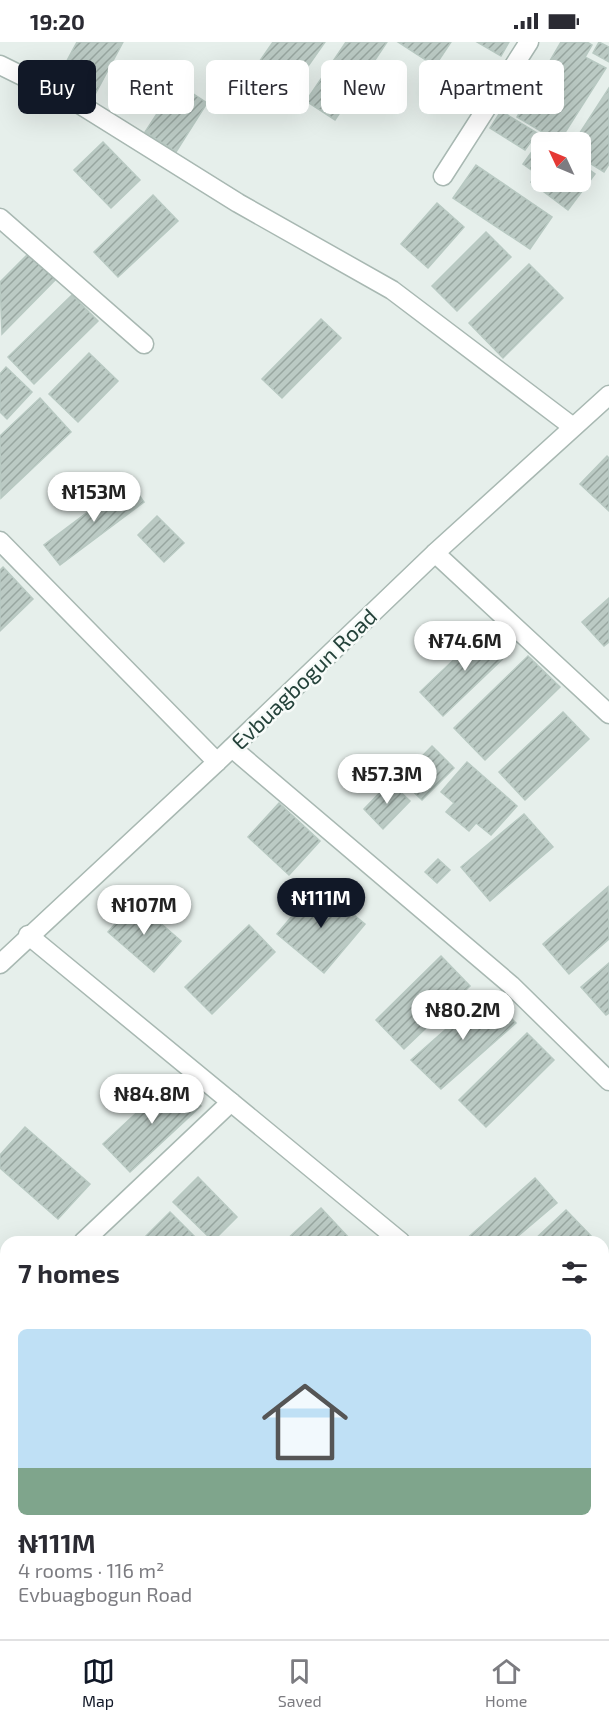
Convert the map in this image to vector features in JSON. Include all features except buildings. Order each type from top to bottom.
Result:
[{"type":"street","points":[[443,176],[529,42]]},
{"type":"street","points":[[0,65],[81,105],[238,203],[392,290],[573,427]]},
{"type":"street","points":[[0,218],[144,344]]},
{"type":"street","name":"Evbuagbogun Road","points":[[0,964],[28,935],[232,748],[435,553],[609,395]]},
{"type":"street","points":[[0,541],[217,762]]},
{"type":"street","points":[[435,553],[609,714]]},
{"type":"street","points":[[232,748],[511,985],[609,1081]]},
{"type":"street","points":[[28,935],[394,1236]]},
{"type":"street","points":[[89,1236],[231,1102]]}]
